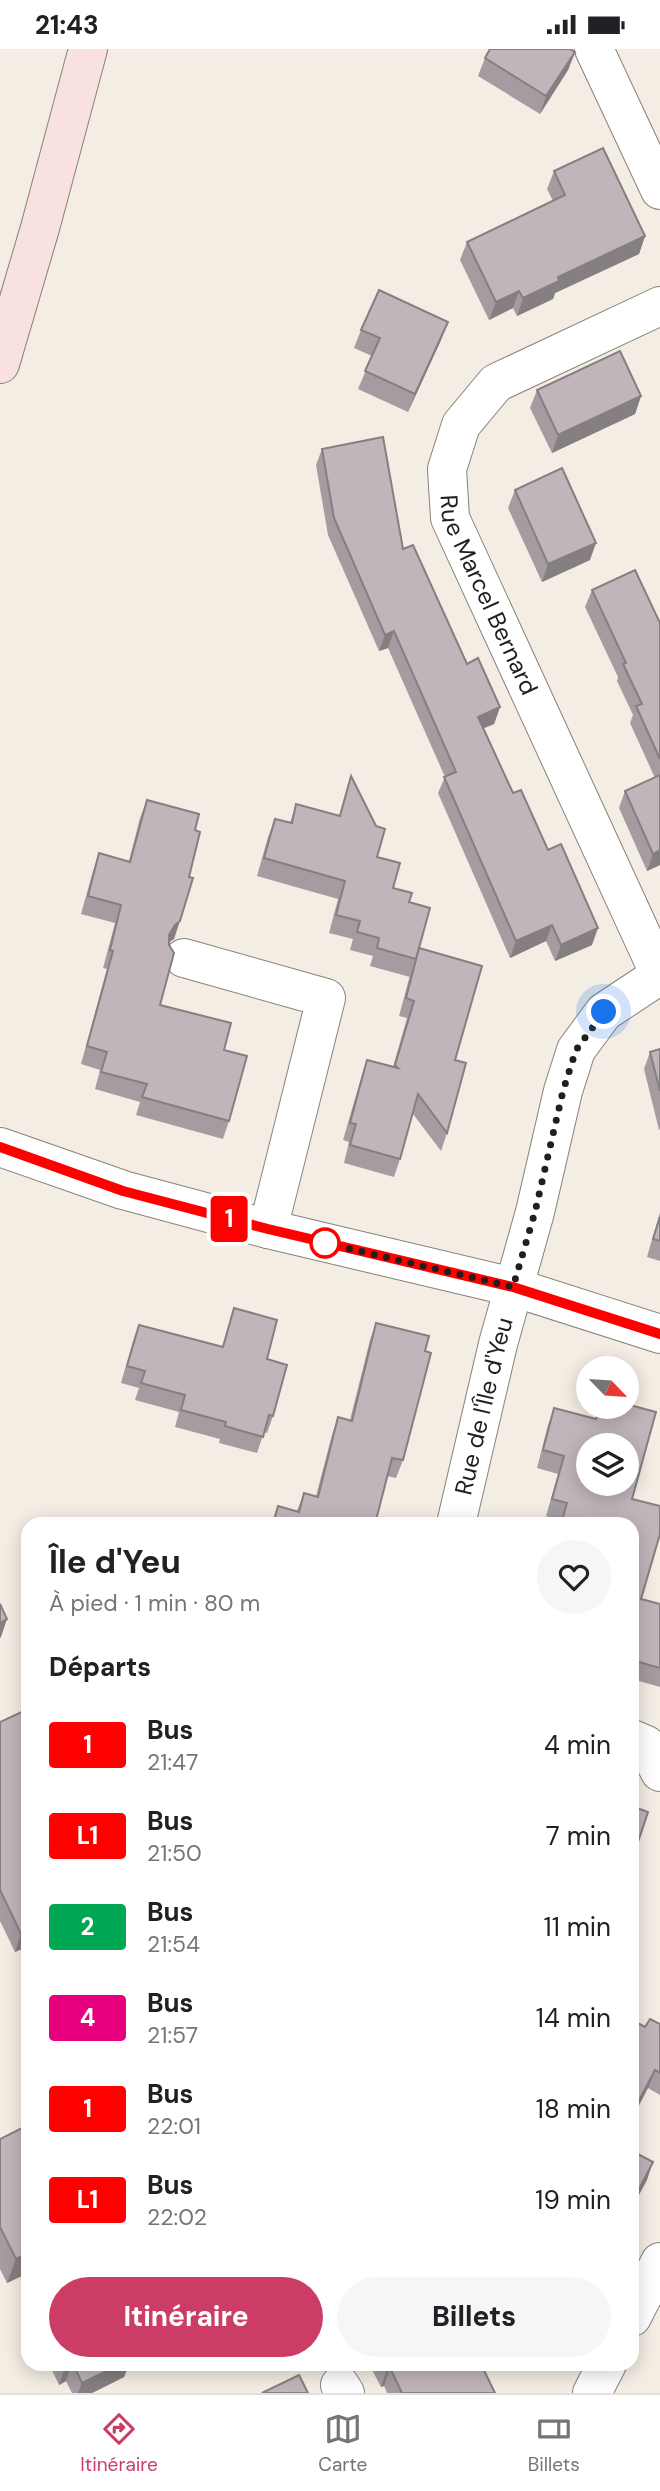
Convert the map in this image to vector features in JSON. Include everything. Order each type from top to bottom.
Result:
[{"type":"main road","points":[[0,364],[88,49]]},
{"type":"street","points":[[594,49],[660,190]]},
{"type":"street","name":"Rue Marcel Bernard","points":[[660,306],[496,383],[461,425],[447,470],[450,517],[660,975]]},
{"type":"street","points":[[184,958],[326,998],[268,1229]]},
{"type":"street","name":"Rue de l'Île d'Yeu","points":[[458,1517],[513,1287],[576,1050],[604,1012],[660,975]]},
{"type":"street","points":[[0,1147],[123,1191],[268,1229],[513,1287],[660,1334]]},
{"type":"street","points":[[639,1742],[646,1745],[660,1772]]},
{"type":"street","points":[[639,2303],[660,2262]]},
{"type":"street","points":[[592,2393],[603,2371]]},
{"type":"building","points":[[490,49],[570,49],[575,52],[546,96],[485,58]]},
{"type":"building","points":[[603,148],[645,236],[558,277],[559,281],[523,298],[519,291],[496,302],[467,242],[565,195],[554,171]]},
{"type":"building","points":[[379,290],[448,322],[415,394],[365,371],[380,338],[361,330]]},
{"type":"building","points":[[620,351],[641,396],[558,435],[537,390]]},
{"type":"building","points":[[383,437],[403,549],[413,545],[467,664],[478,658],[500,707],[478,717],[513,793],[521,790],[548,850],[561,844],[598,928],[561,945],[552,925],[516,941],[444,777],[456,772],[394,631],[385,635],[334,518],[322,449]]},
{"type":"building","points":[[562,468],[596,543],[548,564],[515,490]]},
{"type":"building","points":[[635,570],[660,623],[660,759],[636,706],[642,704],[623,664],[626,663],[592,590]]},
{"type":"building","points":[[660,775],[660,850],[653,854],[625,791]]},
{"type":"building","points":[[351,776],[376,826],[385,829],[377,857],[400,863],[393,888],[412,893],[409,902],[430,908],[416,959],[377,948],[379,938],[357,932],[360,921],[336,915],[345,881],[264,858],[275,819],[292,823],[296,804],[340,816]]},
{"type":"building","points":[[147,800],[199,814],[195,830],[200,832],[189,877],[193,878],[180,921],[169,935],[169,945],[174,953],[160,1005],[231,1023],[224,1050],[247,1056],[229,1121],[142,1097],[147,1084],[101,1072],[107,1052],[87,1046],[113,951],[110,950],[121,905],[88,896],[99,853],[130,862]]},
{"type":"building","points":[[419,948],[482,966],[455,1060],[466,1063],[447,1133],[418,1094],[400,1159],[350,1145],[356,1124],[350,1123],[367,1060],[398,1068],[395,1065],[414,1001],[406,998]]},
{"type":"building","points":[[660,1049],[660,1091],[650,1052]]},
{"type":"building","points":[[660,1217],[660,1241],[653,1239]]},
{"type":"building","points":[[234,1308],[277,1320],[267,1359],[287,1365],[273,1416],[269,1415],[263,1437],[225,1426],[226,1422],[181,1410],[185,1395],[141,1383],[145,1371],[127,1366],[139,1325],[223,1347]]},
{"type":"building","points":[[376,1323],[429,1336],[425,1351],[431,1353],[403,1460],[392,1458],[377,1517],[275,1517],[278,1506],[299,1512],[304,1493],[318,1497],[338,1417],[352,1421]]},
{"type":"building","points":[[639,1407],[656,1412],[639,1474],[639,1433],[576,1433],[576,1496],[633,1496],[632,1499],[660,1506],[660,1534],[641,1599],[660,1604],[660,1668],[639,1662],[639,1517],[563,1517],[567,1503],[552,1499],[564,1456],[543,1450],[554,1408],[576,1414],[576,1419],[639,1419]]},
{"type":"building","points":[[0,1604],[7,1619],[0,1623]]},
{"type":"building","points":[[21,1712],[21,1934],[0,1890],[0,1722]]},
{"type":"building","points":[[639,1809],[648,1812],[639,1839]]},
{"type":"building","points":[[650,2019],[660,2024],[660,2073],[655,2070],[639,2101],[639,2024],[645,2027]]},
{"type":"building","points":[[21,2128],[21,2256],[16,2259],[0,2227],[0,2139]]},
{"type":"building","points":[[639,2155],[653,2162],[639,2189]]},
{"type":"building","points":[[76,2371],[107,2371],[82,2383]]},
{"type":"building","points":[[391,2371],[484,2371],[495,2393],[402,2393]]},
{"type":"building","points":[[299,2375],[308,2393],[262,2393]]},
{"type":"bus line","name":"1","points":[[0,1147],[123,1191],[268,1229],[513,1287],[660,1334]]},
{"type":"route","points":[[325,1243],[513,1287],[576,1050],[604,1012]]}]
